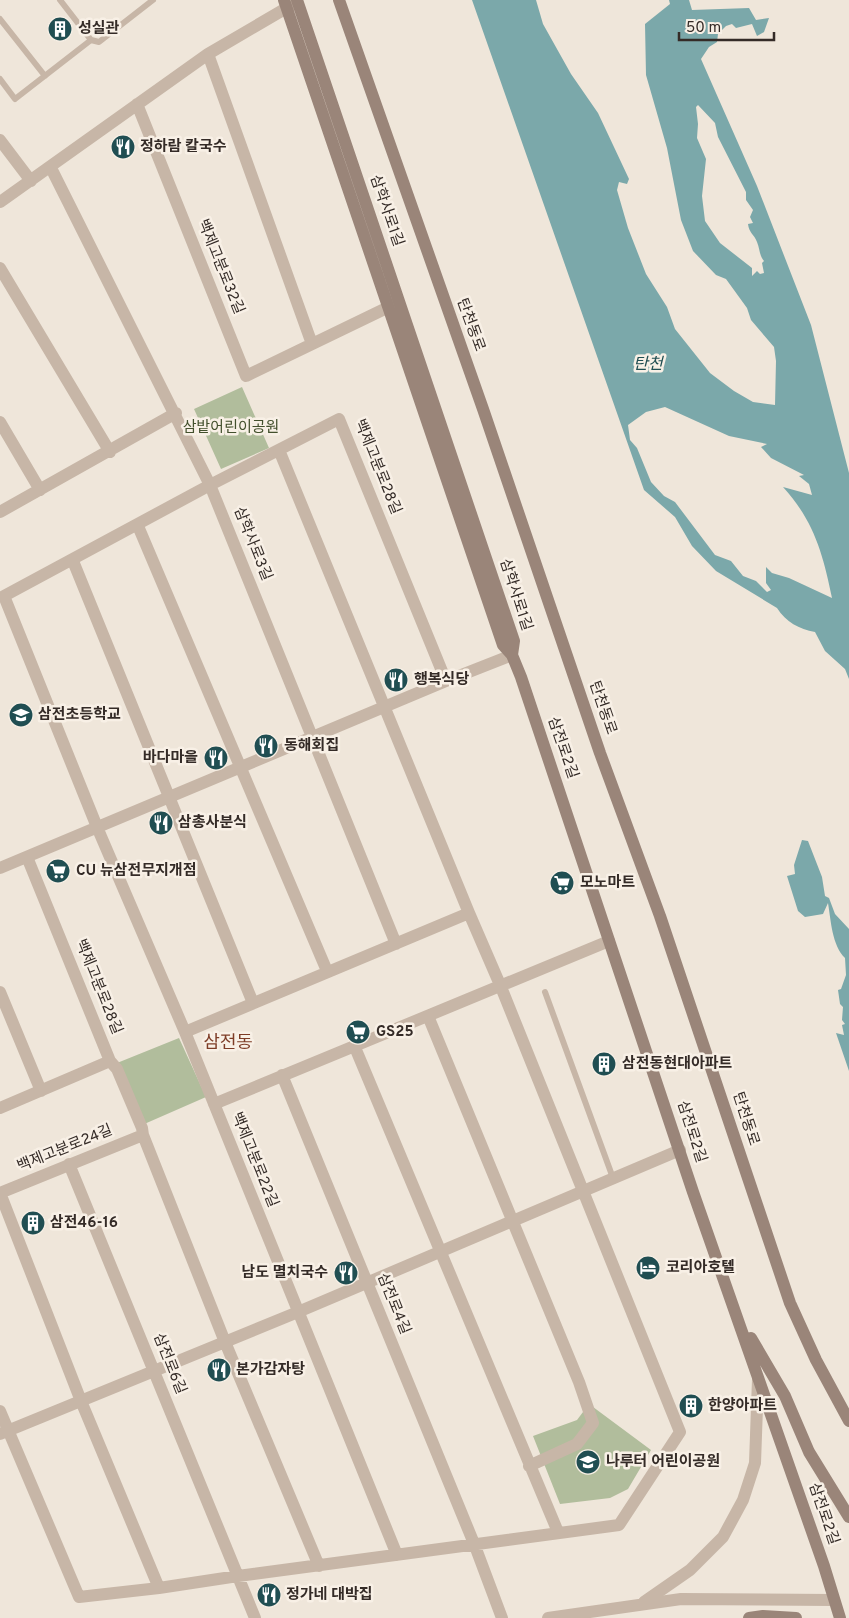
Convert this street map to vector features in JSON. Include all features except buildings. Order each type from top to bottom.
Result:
[{"type":"street","name":"탄천동로","points":[[339,0],[483,409],[600,753],[663,926],[790,1303],[816,1360],[849,1421]]},
{"type":"street","points":[[0,202],[51,168],[208,54],[291,2]]},
{"type":"street","name":"삼학사로1길","points":[[291,2],[400,302],[514,641],[512,655]]},
{"type":"street","name":"삼학사로1길","points":[[291,2],[387,307],[503,645],[512,655]]},
{"type":"street","points":[[208,54],[312,344]]},
{"type":"street","name":"백제고분로32길","points":[[137,104],[246,376],[400,302]]},
{"type":"street","points":[[0,140],[31,181]]},
{"type":"street","name":"삼학사로3길","points":[[51,168],[176,413],[210,484],[396,944]]},
{"type":"street","points":[[0,268],[110,452]]},
{"type":"street","points":[[0,512],[110,452],[176,413]]},
{"type":"street","name":"백제고분로28길","points":[[279,450],[340,419],[446,681]]},
{"type":"street","points":[[0,422],[40,490]]},
{"type":"street","points":[[0,1411],[4,1432],[79,1597],[475,1546],[558,1532],[619,1525],[680,1432],[501,987],[279,450],[210,484],[138,526],[4,596],[97,827],[214,1104]]},
{"type":"street","points":[[138,526],[327,971]]},
{"type":"street","points":[[73,561],[253,1003]]},
{"type":"street","points":[[0,868],[168,796],[512,655]]},
{"type":"street","name":"삼전로2길","points":[[512,655],[824,1566],[840,1618]]},
{"type":"street","name":"백제고분로28길","points":[[27,857],[110,1061]]},
{"type":"street","points":[[185,1032],[469,913]]},
{"type":"street","name":"백제고분로22길","points":[[397,1555],[214,1104],[609,941]]},
{"type":"street","points":[[0,992],[41,1091]]},
{"type":"street","points":[[428,1016],[579,1382],[593,1423],[577,1444],[529,1466]]},
{"type":"street","points":[[354,1045],[439,1252],[558,1532]]},
{"type":"street","points":[[0,1108],[110,1061],[117,1069],[142,1128],[143,1135],[225,1342],[319,1566]]},
{"type":"street","name":"삼전로4길","points":[[282,1075],[475,1546],[502,1618]]},
{"type":"street","name":"백제고분로24길","points":[[0,1193],[143,1135]]},
{"type":"street","points":[[4,1432],[298,1312],[680,1150]]},
{"type":"street","name":"삼전로6길","points":[[69,1164],[255,1618]]},
{"type":"street","points":[[0,1193],[81,1401],[159,1588]]},
{"type":"street","points":[[738,1316],[785,1396],[809,1452],[849,1517]]},
{"type":"street","points":[[640,1605],[690,1570],[723,1537],[743,1500],[755,1463],[758,1377]]},
{"type":"street","points":[[548,1618],[640,1605],[711,1598],[833,1600]]},
{"type":"street","points":[[750,1618],[763,1616],[796,1618]]},
{"type":"lane","points":[[60,0],[91,40],[99,42],[153,0]]},
{"type":"lane","points":[[0,19],[45,76]]},
{"type":"lane","points":[[0,80],[15,99],[91,40]]},
{"type":"lane","points":[[545,992],[613,1178]]},
{"type":"green space","name":"삼밭어린이공원","points":[[242,387],[269,448],[221,469],[194,409]]},
{"type":"green space","points":[[179,1038],[206,1097],[142,1125],[117,1063]]},
{"type":"green space","points":[[589,1404],[651,1450],[628,1489],[610,1498],[560,1504],[533,1436],[577,1420]]},
{"type":"water","name":"탄천","points":[[472,0],[536,0],[543,24],[571,74],[598,113],[629,179],[627,184],[619,182],[617,190],[628,228],[646,274],[667,307],[675,329],[710,373],[734,391],[753,402],[775,405],[776,361],[774,347],[751,320],[747,308],[726,279],[716,275],[693,251],[681,220],[667,148],[646,75],[645,24],[670,4],[669,0],[689,0],[692,10],[749,8],[756,20],[769,18],[764,32],[757,36],[752,24],[736,28],[732,24],[726,26],[718,34],[717,42],[709,47],[701,59],[757,186],[811,325],[849,473],[849,679],[845,669],[825,651],[815,632],[793,624],[777,608],[716,571],[692,546],[675,517],[644,490]],"holes":[[[698,105],[715,123],[718,137],[746,192],[746,200],[753,210],[750,217],[753,223],[748,224],[764,261],[762,263],[764,273],[760,274],[757,271],[752,276],[752,268],[720,243],[705,221],[702,196],[706,159],[697,138],[696,107]],[[665,407],[729,436],[767,444],[761,447],[771,458],[804,475],[799,476],[809,484],[812,495],[783,487],[810,525],[821,553],[832,598],[789,578],[772,573],[766,567],[766,583],[771,590],[767,592],[756,581],[743,576],[731,561],[715,555],[675,502],[664,496],[651,482],[637,448],[630,440],[628,425],[646,412]]]},
{"type":"water","points":[[802,840],[808,841],[822,877],[825,896],[829,898],[835,914],[849,929],[849,1071],[836,1033],[844,1035],[842,1025],[845,1024],[842,1020],[843,1007],[840,1004],[838,990],[841,989],[846,975],[845,958],[835,940],[828,903],[823,914],[805,917],[798,911],[787,876],[795,874],[794,865]]},
{"type":"place","name":"성실관","points":[[60,29]]},
{"type":"place","name":"정하람 칼국수","points":[[123,147]]},
{"type":"place","name":"행복식당","points":[[396,680]]},
{"type":"place","name":"삼전초등학교","points":[[21,715]]},
{"type":"place","name":"동해회집","points":[[266,746]]},
{"type":"place","name":"바다마을","points":[[216,758]]},
{"type":"place","name":"삼총사분식","points":[[161,823]]},
{"type":"place","name":"CU 뉴삼전무지개점","points":[[58,871]]},
{"type":"place","name":"모노마트","points":[[562,883]]},
{"type":"place","name":"GS25","points":[[358,1032]]},
{"type":"place","name":"삼전동현대아파트","points":[[604,1064]]},
{"type":"place","name":"삼전46-16","points":[[33,1223]]},
{"type":"place","name":"코리아호텔","points":[[648,1268]]},
{"type":"place","name":"남도 멸치국수","points":[[346,1273]]},
{"type":"place","name":"본가감자탕","points":[[219,1370]]},
{"type":"place","name":"한양아파트","points":[[691,1406]]},
{"type":"place","name":"나루터 어린이공원","points":[[588,1462]]},
{"type":"place","name":"정가네 대박집","points":[[269,1595]]},
{"type":"district","name":"삼전동","points":[[228,1043]]}]
